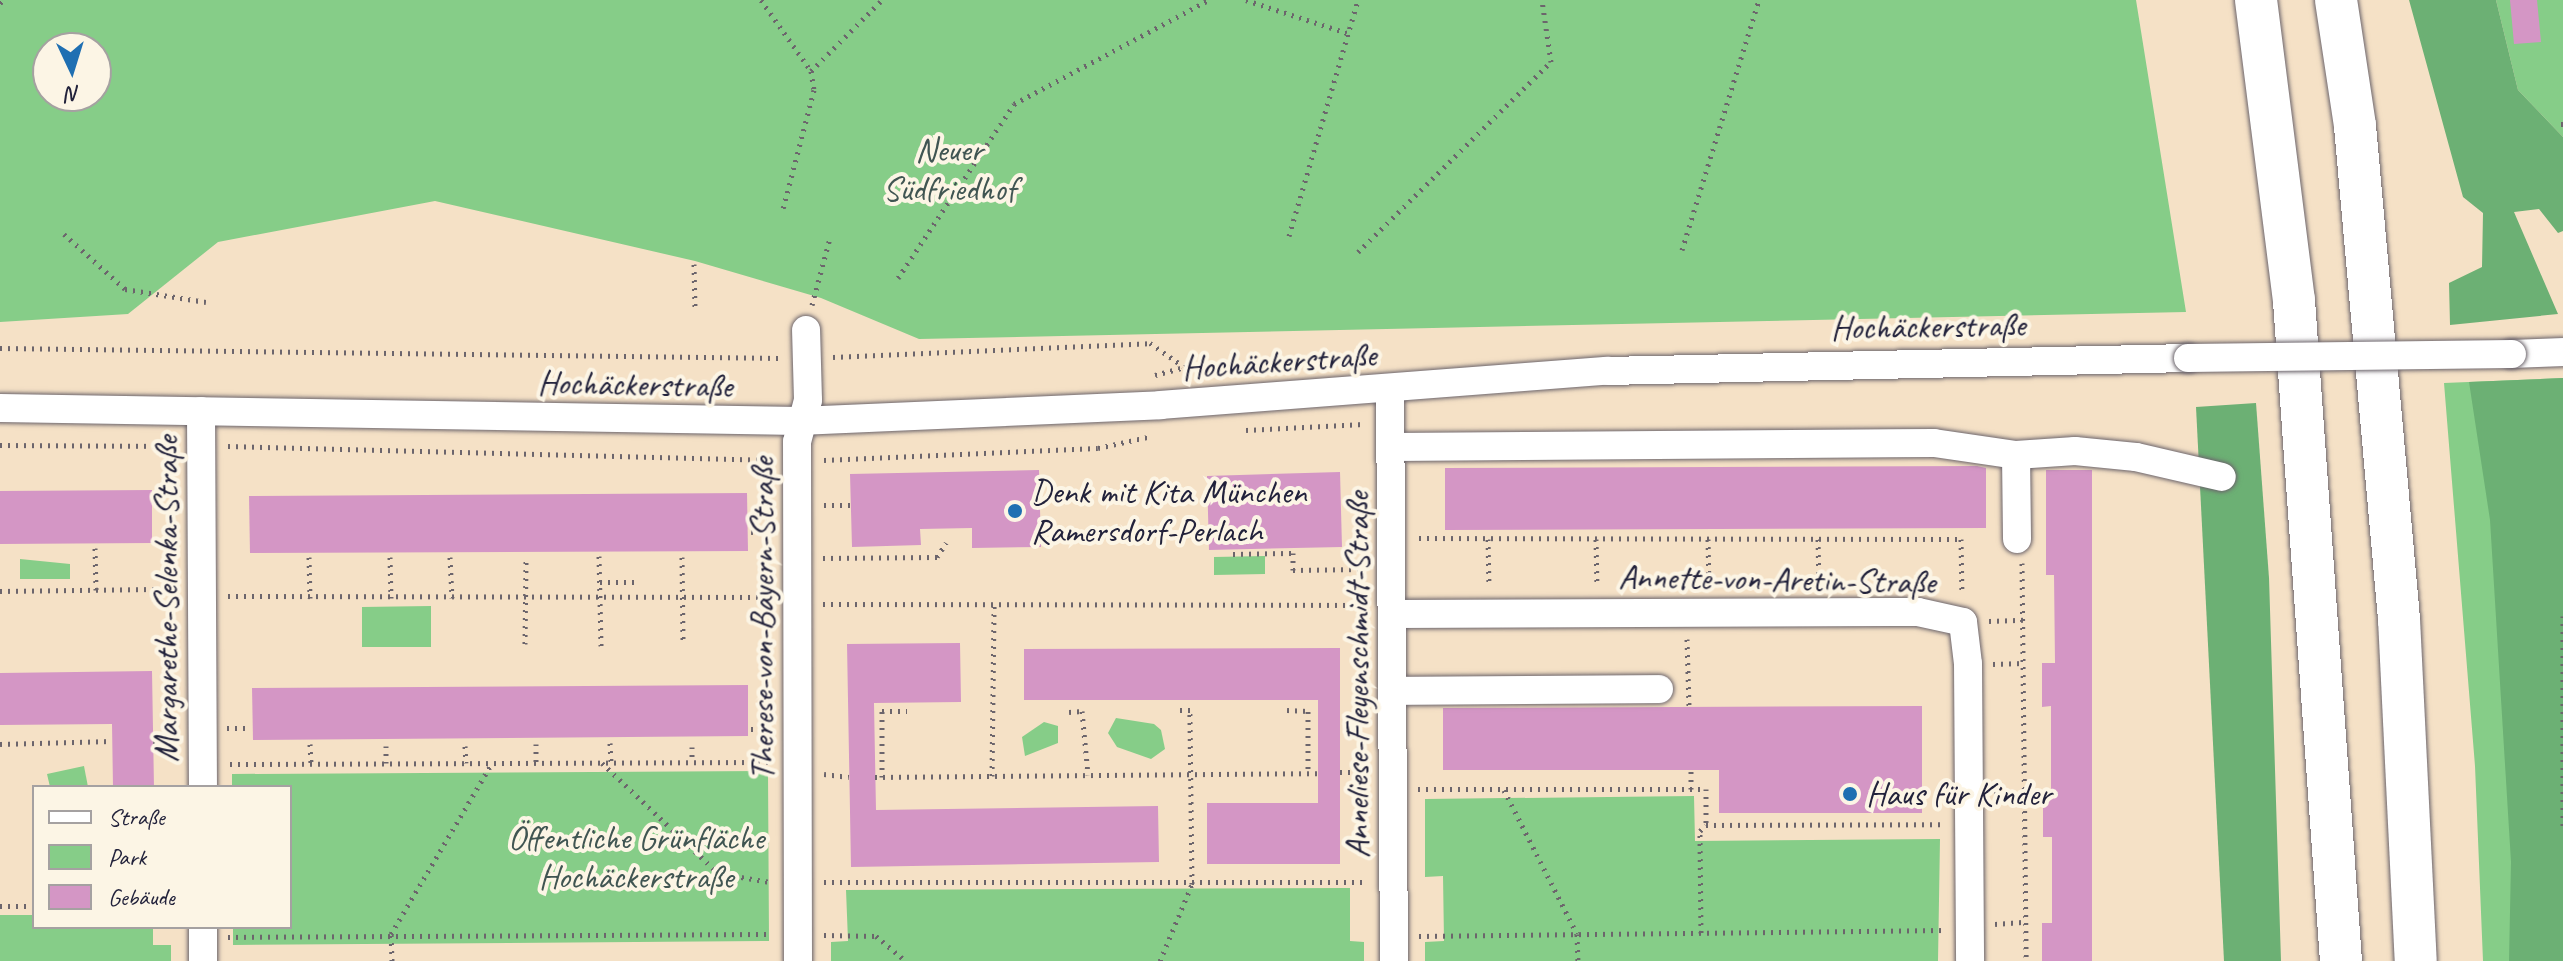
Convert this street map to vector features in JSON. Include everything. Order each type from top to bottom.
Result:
[{"type":"highway","points":[[2256,0],[2296,316],[2341,961]]},
{"type":"highway","points":[[2336,0],[2355,126],[2399,619],[2416,961]]},
{"type":"street","name":"Therese-von-Bayern-Straße","points":[[798,948],[799,421],[808,400],[806,330]]},
{"type":"street","name":"Hochäckerstraße","points":[[0,408],[799,421],[1390,389],[1690,368],[2563,352]]},
{"type":"street","name":"Anneliese-Fleyenschmidt-Straße","points":[[1390,389],[1394,961]]},
{"type":"street","name":"Margarethe-Selenka-Straße","points":[[201,411],[203,775]]},
{"type":"street","points":[[1392,447],[1934,443],[2016,455],[2090,452],[2222,477]]},
{"type":"street","points":[[2016,455],[2017,539]]},
{"type":"street","name":"Annette-von-Aretin-Straße","points":[[1393,614],[1918,612],[1963,622],[1970,961]]},
{"type":"street","points":[[1393,691],[1659,689]]},
{"type":"path","points":[[761,0],[811,71],[812,112],[782,213]]},
{"type":"path","points":[[811,71],[882,0]]},
{"type":"path","points":[[898,278],[1014,104],[1209,0]]},
{"type":"path","points":[[1246,0],[1348,33]]},
{"type":"path","points":[[1289,236],[1358,0]]},
{"type":"path","points":[[1358,252],[1551,62],[1542,0]]},
{"type":"path","points":[[1682,250],[1759,0]]},
{"type":"path","points":[[64,234],[125,289],[206,302]]},
{"type":"path","points":[[813,298],[830,238]]},
{"type":"path","points":[[694,264],[695,309]]},
{"type":"path","points":[[0,348],[583,359],[807,358],[1150,343],[1184,367]]},
{"type":"path","points":[[1294,427],[1364,424]]},
{"type":"path","points":[[822,460],[1098,448],[1152,436]]},
{"type":"path","points":[[0,445],[173,445]]},
{"type":"path","points":[[228,446],[770,460]]},
{"type":"path","points":[[822,505],[851,505]]},
{"type":"path","points":[[750,518],[770,518]]},
{"type":"path","points":[[751,532],[770,531]]},
{"type":"path","points":[[1419,538],[1961,539],[1963,622]]},
{"type":"path","points":[[2017,539],[2024,620],[2026,961]]},
{"type":"path","points":[[798,559],[937,557],[946,543]]},
{"type":"path","points":[[95,548],[96,590]]},
{"type":"path","points":[[1233,554],[1293,553],[1293,570],[1369,569]]},
{"type":"path","points":[[599,556],[601,646]]},
{"type":"path","points":[[309,557],[310,598]]},
{"type":"path","points":[[390,557],[391,598]]},
{"type":"path","points":[[450,557],[452,598]]},
{"type":"path","points":[[682,557],[683,643]]},
{"type":"path","points":[[525,644],[526,558]]},
{"type":"path","points":[[600,582],[636,582]]},
{"type":"path","points":[[0,591],[202,592],[240,598],[600,597],[994,605],[1359,604],[1393,614]]},
{"type":"path","points":[[992,776],[994,605]]},
{"type":"path","points":[[1686,612],[1689,706]]},
{"type":"path","points":[[2563,616],[2563,829]]},
{"type":"path","points":[[1160,961],[1192,884],[1190,710],[1176,710]]},
{"type":"path","points":[[1287,710],[1308,711],[1308,772]]},
{"type":"path","points":[[907,711],[882,711],[879,777],[1318,773]]},
{"type":"path","points":[[1069,712],[1082,711],[1088,775]]},
{"type":"path","points":[[227,728],[250,728]]},
{"type":"path","points":[[751,729],[773,729]]},
{"type":"path","points":[[0,744],[112,741]]},
{"type":"path","points":[[610,743],[611,763]]},
{"type":"path","points":[[310,744],[311,763]]},
{"type":"path","points":[[536,744],[536,763]]},
{"type":"path","points":[[386,746],[386,763]]},
{"type":"path","points":[[465,746],[466,763]]},
{"type":"path","points":[[692,747],[692,762]]},
{"type":"path","points":[[203,775],[311,763],[692,762],[798,767]]},
{"type":"path","points":[[392,961],[391,934],[492,763]]},
{"type":"path","points":[[602,763],[718,873],[749,882]]},
{"type":"path","points":[[1691,770],[1691,789]]},
{"type":"path","points":[[1393,789],[1706,789],[1706,825]]},
{"type":"path","points":[[1504,790],[1577,934],[1578,961]]},
{"type":"path","points":[[1701,933],[1700,831],[1706,825],[1969,824]]},
{"type":"path","points":[[798,882],[1192,884],[1394,881]]},
{"type":"path","points":[[0,906],[32,906]]},
{"type":"path","points":[[1445,935],[1934,931]]},
{"type":"path","points":[[203,942],[391,934],[798,948],[876,936],[906,961]]},
{"type":"green space","name":"Neuer Südfriedhof","points":[[0,0],[2136,0],[2186,312],[919,339],[821,298],[695,261],[435,201],[218,242],[128,314],[0,322]]},
{"type":"green space","points":[[2409,0],[2496,0],[2518,90],[2563,137],[2563,231],[2558,233],[2539,209],[2514,212],[2558,314],[2450,325],[2449,283],[2482,267],[2483,213],[2463,197]]},
{"type":"green space","points":[[2496,0],[2563,0],[2563,137],[2518,90]]},
{"type":"green space","points":[[2563,378],[2563,961],[2483,961],[2475,766],[2444,383]]},
{"type":"green space","points":[[2563,378],[2563,961],[2509,961],[2511,862],[2490,520],[2469,382]]},
{"type":"green space","points":[[2256,403],[2269,578],[2281,961],[2224,961],[2196,407]]},
{"type":"green space","points":[[1265,556],[1265,574],[1214,575],[1214,557]]},
{"type":"green space","points":[[20,559],[70,564],[70,579],[20,579]]},
{"type":"green space","points":[[431,606],[431,647],[362,647],[362,607]]},
{"type":"green space","points":[[1116,718],[1154,724],[1161,730],[1165,749],[1151,759],[1117,747],[1108,733]]},
{"type":"green space","points":[[1044,722],[1058,726],[1058,743],[1025,756],[1022,737]]},
{"type":"green space","points":[[84,766],[88,785],[50,785],[47,774]]},
{"type":"green space","name":"Öffentliche Grünfläche Hochäckerstraße","points":[[768,771],[769,941],[233,945],[233,929],[292,929],[292,785],[232,785],[232,774]]},
{"type":"green space","points":[[1694,796],[1695,841],[1940,839],[1938,961],[1425,961],[1425,942],[1444,941],[1443,876],[1425,877],[1425,799]]},
{"type":"green space","name":"Öffentliche Grünfläche Hochäckerstraße","points":[[1350,888],[1350,941],[1364,942],[1364,961],[831,961],[831,942],[848,941],[846,890]]},
{"type":"green space","points":[[0,915],[32,915],[32,929],[153,929],[153,945],[171,945],[171,961],[0,961]]},
{"type":"building","points":[[2510,0],[2537,0],[2541,42],[2514,44]]},
{"type":"building","points":[[1977,466],[1986,468],[1986,528],[1445,530],[1445,468]]},
{"type":"building","points":[[1039,470],[1041,547],[972,548],[972,528],[920,529],[921,545],[852,547],[850,474]]},
{"type":"building","points":[[2046,470],[2092,470],[2092,961],[2042,961],[2042,923],[2052,923],[2052,837],[2043,837],[2043,793],[2051,793],[2051,706],[2042,707],[2042,663],[2055,663],[2054,575],[2046,575]]},
{"type":"building","points":[[1340,472],[1342,547],[1209,550],[1207,476]]},
{"type":"building","points":[[152,490],[152,543],[0,544],[0,491]]},
{"type":"building","points":[[747,493],[748,551],[250,553],[249,496]]},
{"type":"building","points":[[960,643],[961,702],[874,703],[876,810],[1158,806],[1159,862],[851,867],[847,644]]},
{"type":"building","points":[[1340,648],[1340,864],[1207,864],[1207,803],[1318,803],[1318,700],[1024,700],[1024,649]]},
{"type":"building","points":[[152,671],[154,785],[113,785],[112,724],[0,725],[0,673]]},
{"type":"building","points":[[748,685],[748,736],[253,740],[252,688]]},
{"type":"building","points":[[1922,706],[1922,813],[1719,813],[1719,770],[1443,770],[1443,708]]},
{"type":"place","name":"Denk mit Kita München Ramersdorf-Perlach","points":[[1015,511]]},
{"type":"place","name":"Haus für Kinder","points":[[1850,794]]}]
